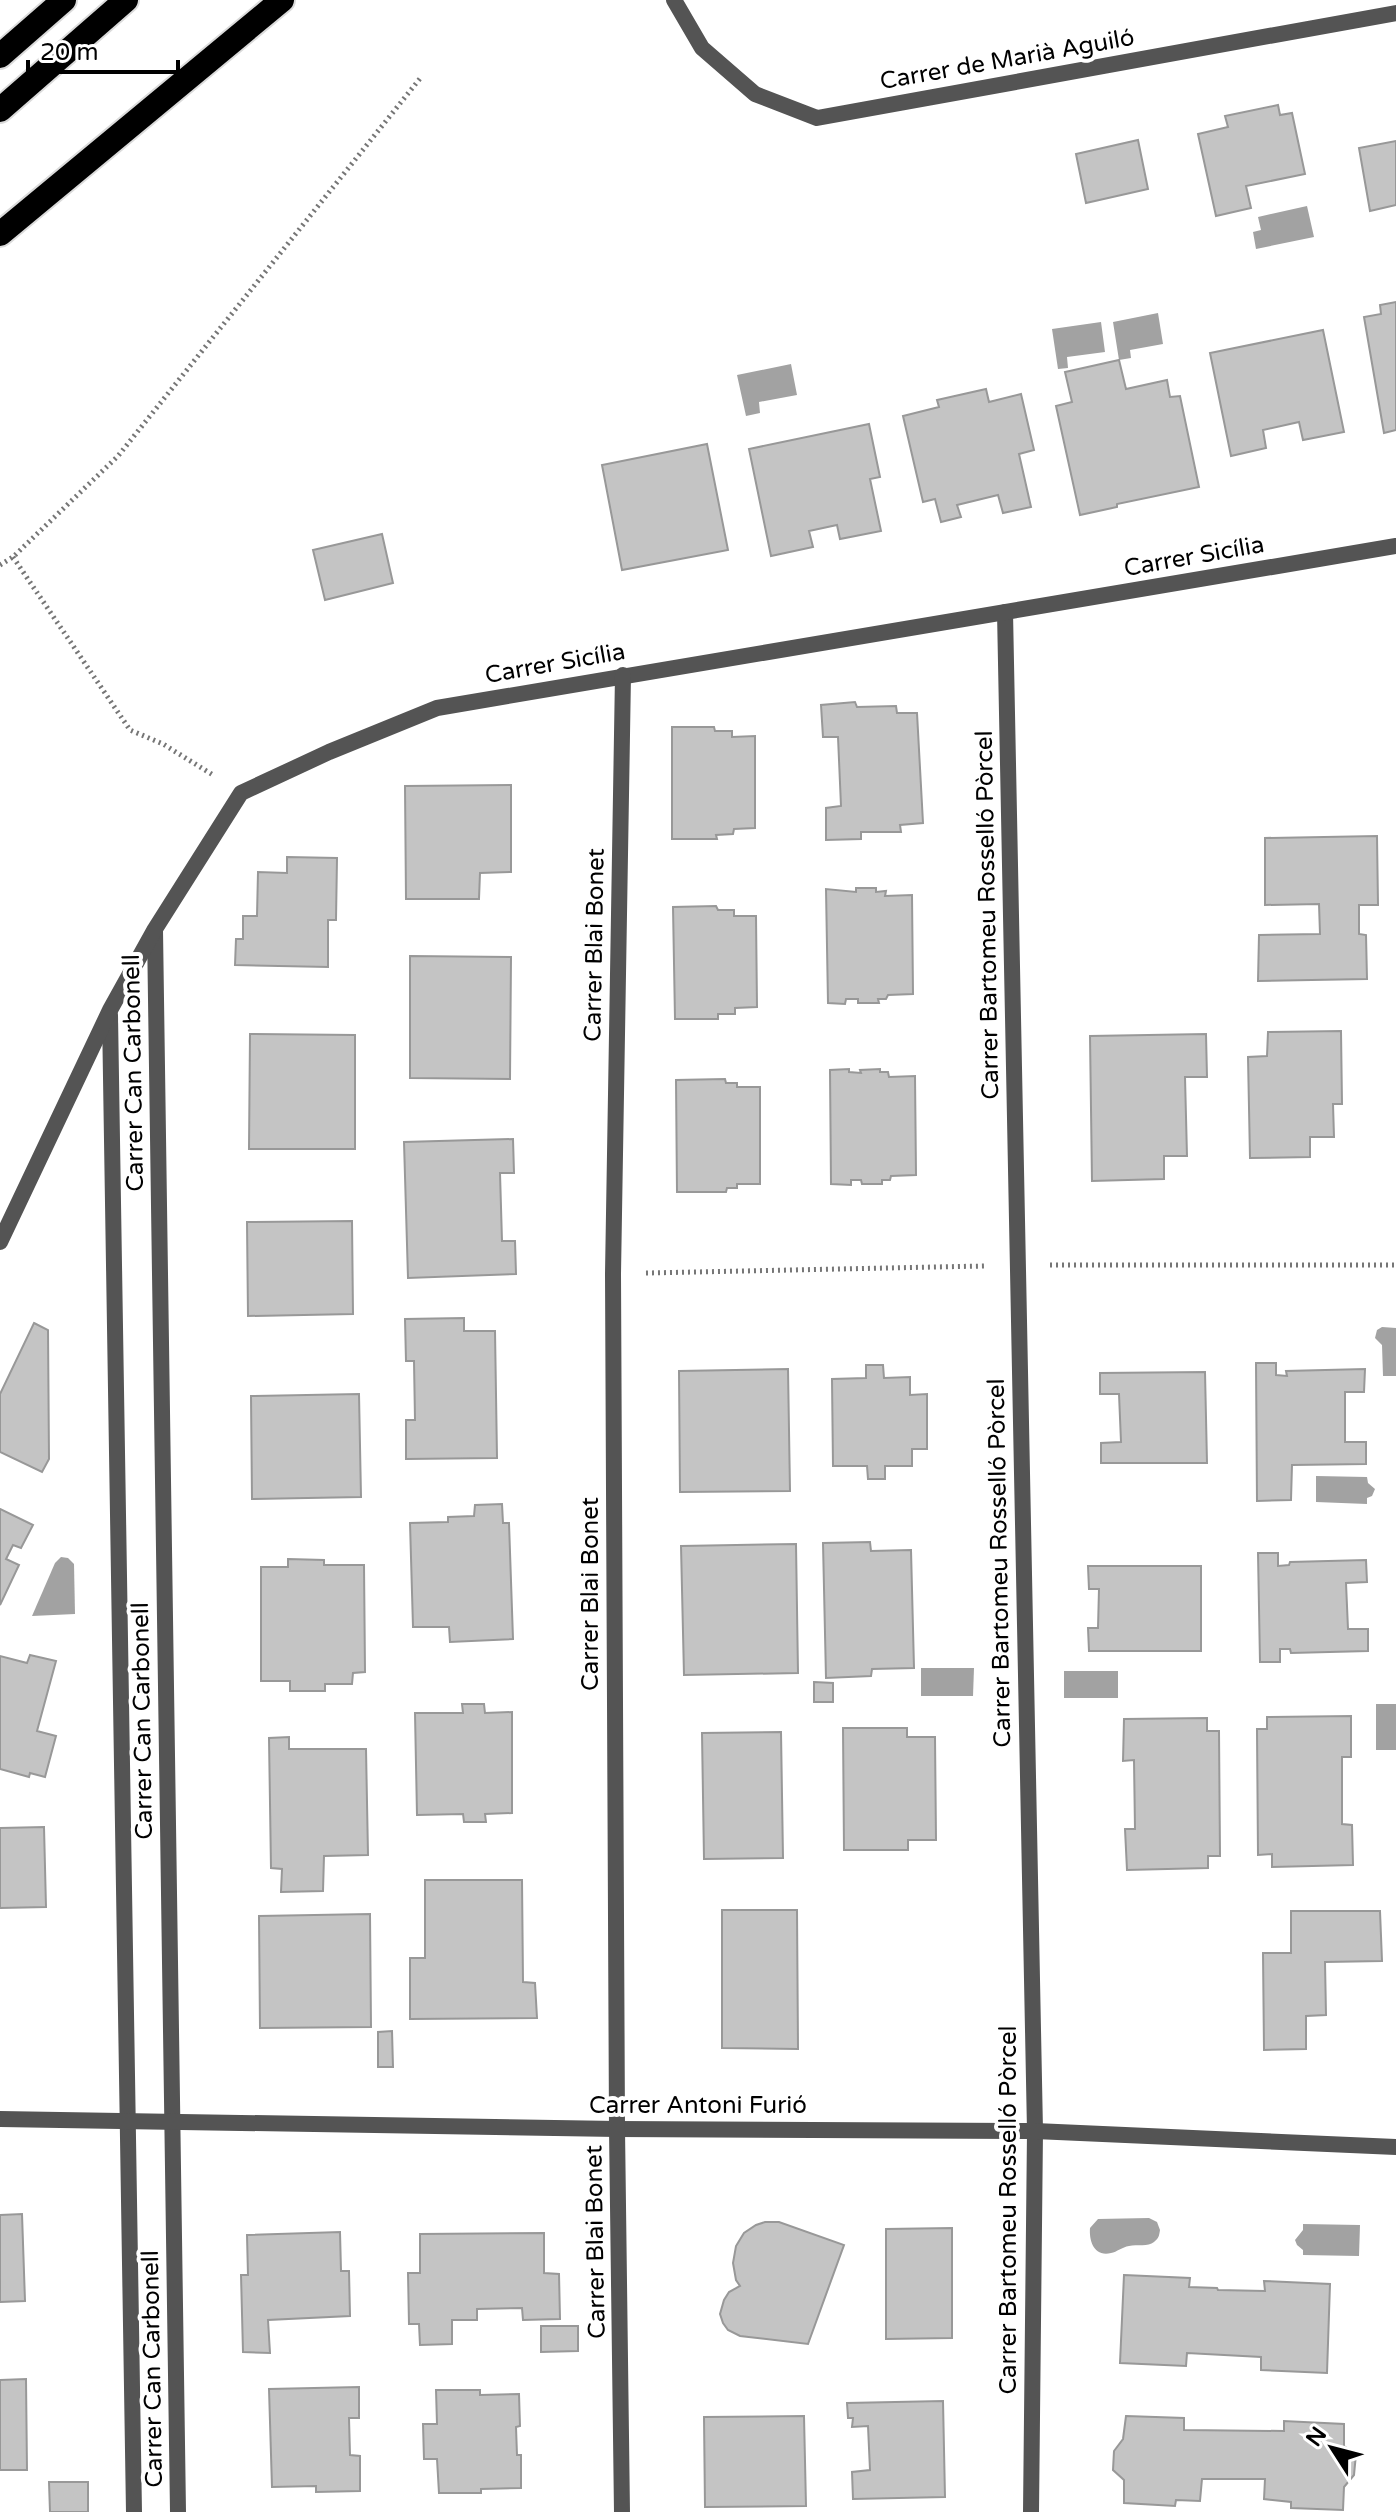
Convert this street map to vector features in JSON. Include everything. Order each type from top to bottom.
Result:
[{"type":"highway","points":[[0,56],[64,0]]},
{"type":"highway","points":[[0,110],[126,0]]},
{"type":"highway","points":[[0,234],[282,0]]},
{"type":"street","name":"Carrer de Marià Aguiló","points":[[674,0],[702,48],[755,94],[817,118],[1396,13]]},
{"type":"street","name":"Carrer Sicília","points":[[241,793],[329,752],[437,708],[1396,546]]},
{"type":"street","name":"Carrer Bartomeu Rosselló Pòrcel","points":[[1005,612],[1035,2131],[1031,2512]]},
{"type":"street","name":"Carrer Blai Bonet","points":[[622,2512],[613,1274],[623,675]]},
{"type":"street","points":[[0,1242],[110,1010],[155,929],[241,793]]},
{"type":"street","name":"Carrer Can Carbonell","points":[[155,929],[178,2512]]},
{"type":"street","points":[[110,1010],[134,2512]]},
{"type":"street","name":"Carrer Antoni Furió","points":[[0,2119],[617,2129],[1035,2131],[1396,2147]]},
{"type":"path","points":[[0,565],[13,557],[118,456],[422,76]]},
{"type":"path","points":[[13,557],[130,730],[163,744],[241,793]]},
{"type":"shaded area","points":[[1307,206],[1314,237],[1256,249],[1253,232],[1261,230],[1258,217]]},
{"type":"shaded area","points":[[1158,313],[1163,344],[1130,350],[1131,358],[1119,360],[1113,322]]},
{"type":"shaded area","points":[[1101,322],[1105,352],[1067,357],[1068,368],[1058,369],[1052,329]]},
{"type":"shaded area","points":[[791,364],[797,395],[759,402],[760,413],[746,416],[737,375]]},
{"type":"shaded area","points":[[1382,1327],[1396,1328],[1396,1376],[1383,1376],[1382,1345],[1375,1338],[1377,1330]]},
{"type":"shaded area","points":[[1316,1476],[1367,1477],[1368,1483],[1375,1489],[1372,1496],[1367,1498],[1367,1504],[1316,1502]]},
{"type":"shaded area","points":[[61,1557],[68,1558],[74,1564],[75,1614],[32,1616],[55,1563]]},
{"type":"shaded area","points":[[921,1668],[974,1668],[973,1696],[921,1696]]},
{"type":"shaded area","points":[[1064,1671],[1118,1671],[1118,1698],[1064,1698]]},
{"type":"shaded area","points":[[1376,1704],[1396,1704],[1396,1750],[1376,1750]]},
{"type":"shaded area","points":[[1149,2218],[1157,2222],[1160,2230],[1152,2244],[1132,2245],[1105,2254],[1097,2250],[1090,2238],[1090,2228],[1098,2219]]},
{"type":"shaded area","points":[[1303,2224],[1360,2225],[1359,2256],[1303,2255],[1295,2240],[1303,2230]]},
{"type":"building","points":[[1278,105],[1280,115],[1292,113],[1305,174],[1246,186],[1251,208],[1216,216],[1198,134],[1228,127],[1225,116]]},
{"type":"building","points":[[1138,140],[1148,189],[1086,203],[1076,154]]},
{"type":"building","points":[[1396,141],[1396,205],[1370,211],[1359,148]]},
{"type":"building","points":[[1396,302],[1396,430],[1384,433],[1364,317],[1381,314],[1380,305]]},
{"type":"building","points":[[1323,330],[1344,432],[1303,440],[1299,422],[1263,430],[1266,448],[1231,456],[1210,353]]},
{"type":"building","points":[[1119,360],[1126,389],[1167,380],[1170,397],[1180,396],[1199,487],[1080,515],[1056,406],[1072,402],[1065,372]]},
{"type":"building","points":[[986,389],[989,402],[1021,394],[1034,450],[1019,454],[1031,507],[1003,513],[998,495],[957,505],[961,517],[941,522],[935,499],[923,502],[903,416],[939,407],[937,400]]},
{"type":"building","points":[[869,424],[880,477],[870,479],[881,531],[840,539],[837,525],[809,531],[813,547],[771,556],[749,449]]},
{"type":"building","points":[[707,444],[728,550],[622,570],[602,465]]},
{"type":"building","points":[[382,534],[393,583],[325,600],[313,550]]},
{"type":"building","points":[[855,702],[857,707],[896,706],[897,713],[917,713],[923,823],[900,825],[901,832],[861,832],[861,839],[826,840],[826,808],[841,806],[838,737],[823,737],[821,705]]},
{"type":"building","points":[[672,727],[714,727],[715,731],[732,731],[732,737],[755,736],[755,828],[734,829],[733,834],[716,835],[717,839],[672,839]]},
{"type":"building","points":[[511,785],[511,872],[480,873],[479,899],[406,899],[405,786]]},
{"type":"building","points":[[1377,836],[1378,905],[1359,905],[1359,934],[1366,935],[1367,979],[1258,981],[1259,935],[1320,934],[1319,904],[1265,905],[1265,838]]},
{"type":"building","points":[[287,857],[337,858],[336,920],[328,920],[328,967],[235,965],[236,939],[243,939],[243,916],[257,916],[258,872],[287,873]]},
{"type":"building","points":[[856,888],[876,888],[876,892],[886,891],[885,896],[912,895],[913,994],[888,995],[886,999],[878,999],[879,1003],[858,1003],[858,999],[846,999],[845,1004],[828,1003],[826,889],[856,892]]},
{"type":"building","points":[[716,906],[718,910],[734,910],[734,916],[756,916],[757,1007],[735,1008],[735,1014],[718,1014],[718,1019],[675,1019],[673,907]]},
{"type":"building","points":[[410,956],[511,957],[510,1079],[410,1078]]},
{"type":"building","points":[[1341,1031],[1342,1104],[1333,1104],[1334,1137],[1310,1137],[1310,1157],[1250,1158],[1248,1057],[1267,1056],[1268,1032]]},
{"type":"building","points":[[250,1034],[355,1035],[355,1149],[249,1149]]},
{"type":"building","points":[[1206,1034],[1207,1077],[1185,1077],[1187,1156],[1164,1156],[1164,1179],[1092,1181],[1090,1036]]},
{"type":"building","points":[[849,1069],[849,1072],[861,1073],[860,1070],[880,1069],[880,1072],[888,1072],[889,1077],[915,1076],[916,1175],[891,1176],[890,1180],[882,1180],[882,1184],[862,1184],[861,1180],[851,1180],[851,1185],[831,1184],[830,1070]]},
{"type":"building","points":[[725,1079],[726,1083],[737,1083],[737,1087],[760,1087],[760,1184],[737,1184],[737,1188],[727,1188],[726,1192],[677,1192],[676,1080]]},
{"type":"building","points":[[513,1139],[514,1173],[500,1173],[502,1241],[515,1241],[516,1274],[408,1278],[404,1142]]},
{"type":"building","points":[[352,1221],[353,1314],[248,1316],[247,1222]]},
{"type":"building","points":[[464,1318],[464,1331],[495,1331],[497,1458],[406,1459],[406,1420],[415,1420],[414,1361],[406,1361],[405,1319]]},
{"type":"building","points":[[34,1323],[48,1330],[49,1459],[42,1472],[0,1452],[0,1394]]},
{"type":"building","points":[[1256,1363],[1276,1363],[1276,1375],[1287,1376],[1286,1371],[1365,1369],[1364,1392],[1345,1392],[1345,1442],[1366,1442],[1366,1464],[1292,1465],[1291,1500],[1257,1501]]},
{"type":"building","points":[[866,1365],[883,1365],[884,1378],[910,1377],[910,1395],[927,1394],[927,1449],[912,1449],[912,1466],[885,1466],[885,1479],[868,1479],[867,1466],[833,1466],[832,1379],[866,1378]]},
{"type":"building","points":[[788,1369],[790,1491],[680,1492],[679,1371]]},
{"type":"building","points":[[1205,1372],[1207,1463],[1101,1463],[1101,1443],[1121,1442],[1119,1394],[1100,1394],[1100,1373]]},
{"type":"building","points":[[359,1394],[361,1497],[252,1499],[251,1396]]},
{"type":"building","points":[[502,1504],[503,1523],[509,1523],[513,1639],[450,1642],[449,1627],[413,1627],[410,1523],[448,1522],[448,1517],[474,1516],[475,1505]]},
{"type":"building","points":[[0,1509],[33,1525],[21,1548],[13,1545],[6,1559],[19,1565],[0,1605]]},
{"type":"building","points":[[870,1542],[871,1551],[911,1550],[914,1668],[872,1669],[871,1676],[826,1678],[823,1543]]},
{"type":"building","points":[[796,1544],[798,1673],[684,1675],[681,1546]]},
{"type":"building","points":[[1258,1553],[1278,1553],[1278,1566],[1289,1565],[1290,1562],[1366,1560],[1367,1582],[1346,1583],[1348,1629],[1368,1629],[1368,1651],[1291,1653],[1290,1649],[1280,1649],[1280,1662],[1260,1662]]},
{"type":"building","points":[[288,1559],[324,1560],[324,1565],[364,1565],[365,1672],[353,1673],[352,1684],[325,1684],[325,1691],[290,1691],[290,1681],[261,1681],[261,1567],[288,1567]]},
{"type":"building","points":[[1088,1566],[1201,1566],[1201,1651],[1089,1651],[1088,1628],[1098,1628],[1099,1589],[1089,1589]]},
{"type":"building","points":[[30,1655],[56,1661],[37,1731],[56,1736],[45,1777],[30,1773],[29,1777],[0,1769],[0,1656],[27,1663]]},
{"type":"building","points":[[814,1682],[833,1683],[833,1702],[814,1702]]},
{"type":"building","points":[[462,1704],[484,1704],[485,1713],[512,1712],[512,1813],[485,1814],[486,1822],[464,1822],[463,1814],[417,1815],[415,1713],[463,1713]]},
{"type":"building","points":[[1351,1716],[1351,1757],[1342,1757],[1342,1824],[1352,1825],[1353,1865],[1272,1867],[1272,1854],[1258,1855],[1257,1729],[1267,1729],[1267,1717]]},
{"type":"building","points":[[1207,1718],[1207,1731],[1219,1731],[1220,1856],[1208,1856],[1208,1868],[1127,1870],[1125,1829],[1135,1829],[1134,1760],[1123,1761],[1124,1719]]},
{"type":"building","points":[[843,1728],[907,1728],[907,1737],[935,1737],[936,1840],[908,1840],[908,1850],[844,1850]]},
{"type":"building","points":[[781,1732],[783,1858],[704,1859],[702,1733]]},
{"type":"building","points":[[289,1737],[289,1749],[366,1749],[368,1855],[324,1856],[323,1891],[281,1892],[282,1869],[271,1868],[269,1738]]},
{"type":"building","points":[[44,1827],[46,1907],[0,1908],[0,1828]]},
{"type":"building","points":[[425,1880],[522,1880],[523,1982],[535,1983],[537,2018],[410,2019],[410,1958],[425,1958]]},
{"type":"building","points":[[722,1910],[797,1910],[798,2049],[722,2048]]},
{"type":"building","points":[[1291,1911],[1380,1911],[1382,1961],[1325,1962],[1326,2015],[1306,2016],[1306,2049],[1264,2050],[1263,1953],[1291,1953]]},
{"type":"building","points":[[370,1914],[371,2027],[260,2028],[259,1916]]},
{"type":"building","points":[[392,2031],[393,2067],[378,2067],[378,2032]]},
{"type":"building","points":[[22,2214],[25,2301],[0,2302],[0,2215]]},
{"type":"building","points":[[765,2222],[779,2222],[844,2245],[808,2344],[740,2336],[728,2330],[723,2323],[720,2314],[724,2300],[729,2292],[740,2286],[733,2263],[736,2246],[744,2233]]},
{"type":"building","points":[[952,2228],[952,2338],[886,2339],[886,2229]]},
{"type":"building","points":[[340,2232],[341,2271],[349,2271],[350,2316],[268,2320],[270,2353],[243,2352],[241,2275],[248,2275],[247,2235]]},
{"type":"building","points":[[544,2233],[544,2273],[559,2274],[560,2319],[523,2320],[522,2308],[477,2309],[477,2320],[452,2320],[452,2344],[420,2345],[419,2324],[409,2324],[408,2273],[420,2273],[420,2234]]},
{"type":"building","points":[[1124,2275],[1190,2278],[1189,2287],[1218,2290],[1265,2291],[1264,2281],[1330,2284],[1327,2373],[1261,2370],[1261,2357],[1187,2353],[1186,2366],[1120,2363]]},
{"type":"building","points":[[541,2326],[578,2326],[578,2351],[541,2352]]},
{"type":"building","points":[[26,2379],[27,2470],[0,2470],[0,2380]]},
{"type":"building","points":[[359,2387],[359,2418],[349,2418],[350,2455],[360,2456],[360,2491],[316,2492],[316,2486],[272,2487],[269,2389]]},
{"type":"building","points":[[436,2390],[480,2390],[480,2395],[519,2394],[520,2426],[516,2427],[517,2455],[521,2455],[521,2488],[481,2489],[481,2493],[439,2493],[437,2459],[424,2459],[423,2424],[437,2424]]},
{"type":"building","points":[[943,2401],[945,2497],[853,2499],[852,2472],[870,2470],[868,2426],[852,2427],[853,2418],[848,2418],[847,2403]]},
{"type":"building","points":[[804,2416],[806,2506],[705,2507],[704,2417]]},
{"type":"building","points":[[1126,2416],[1184,2418],[1184,2430],[1284,2431],[1284,2421],[1344,2424],[1344,2446],[1356,2454],[1354,2475],[1344,2487],[1343,2510],[1291,2508],[1291,2502],[1264,2499],[1265,2479],[1202,2479],[1200,2501],[1176,2500],[1175,2506],[1124,2503],[1124,2480],[1113,2470],[1114,2451],[1123,2439]]},
{"type":"building","points":[[49,2482],[88,2482],[88,2512],[50,2512]]}]
